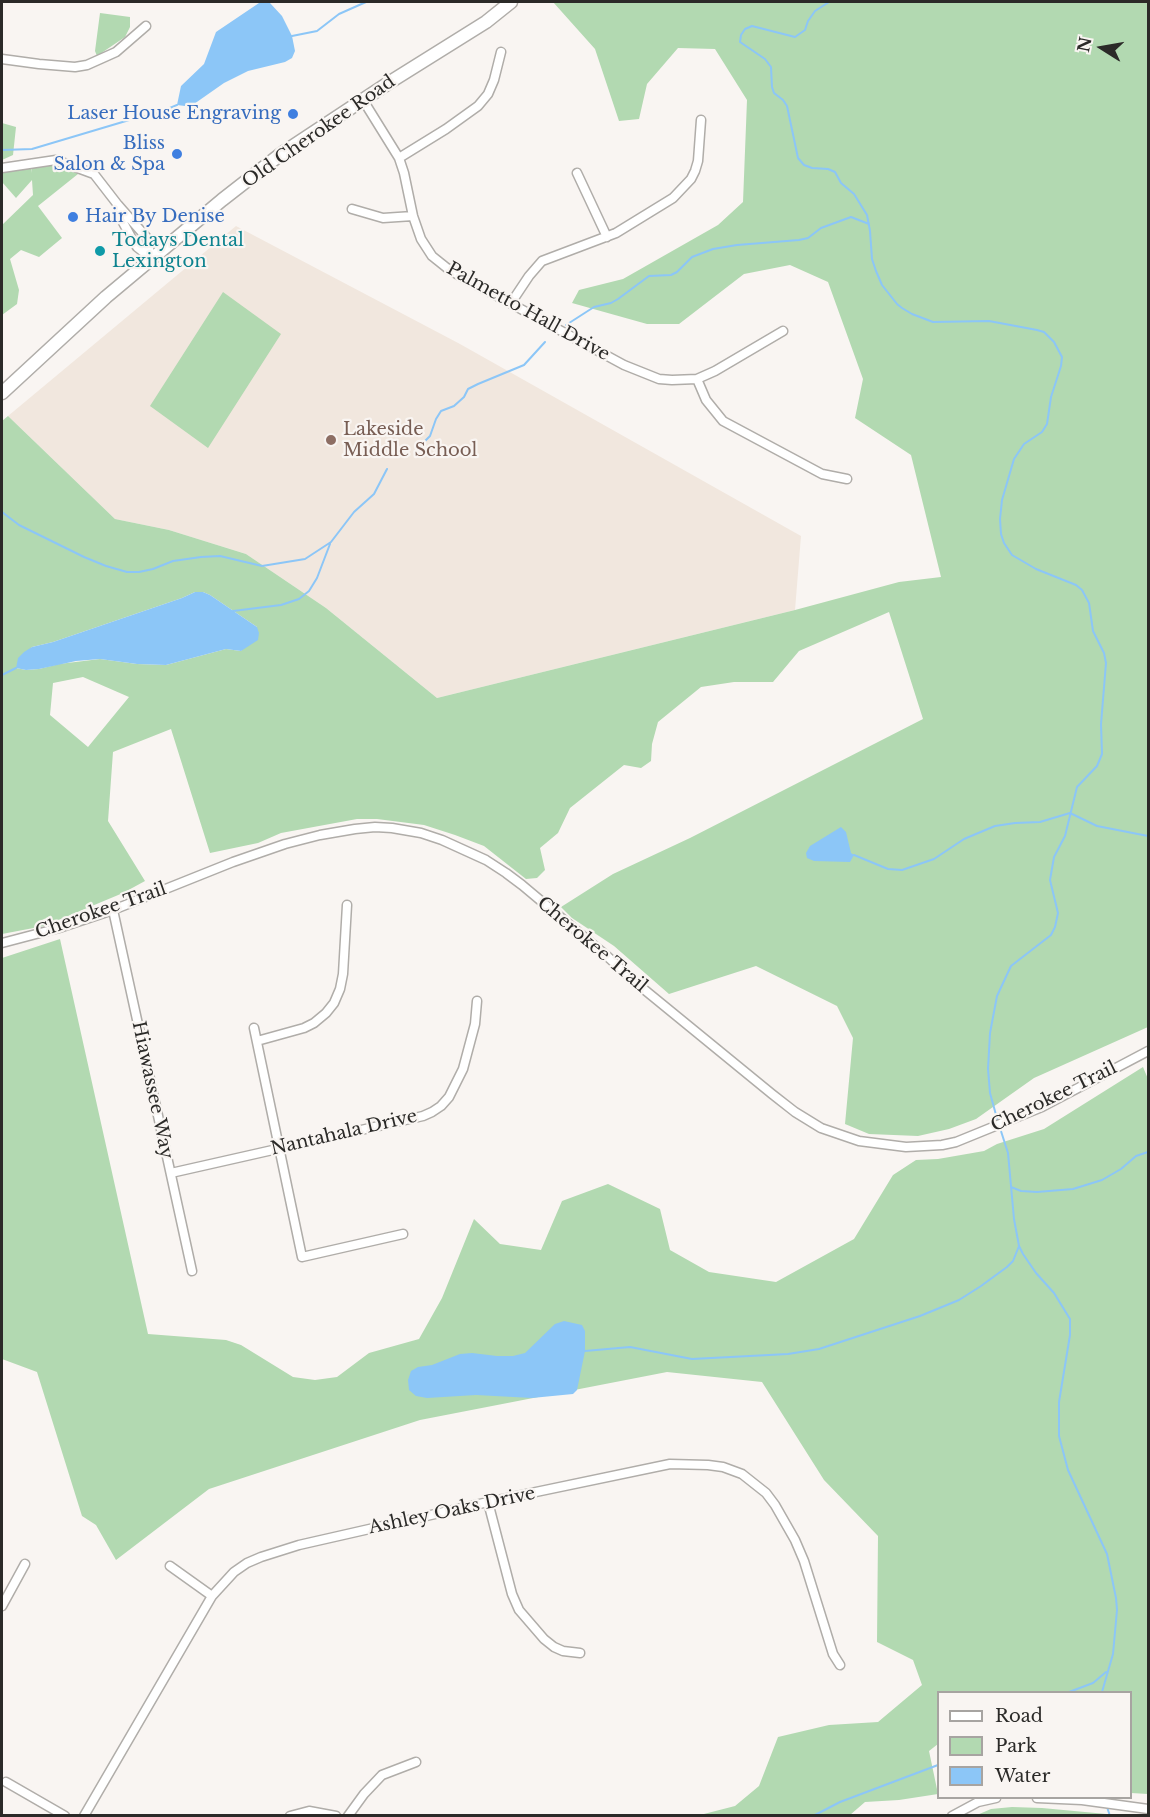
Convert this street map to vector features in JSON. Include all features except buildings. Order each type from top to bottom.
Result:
[{"type":"street","name":"Old Cherokee Road","points":[[2,393],[81,318],[151,258],[281,154],[486,22],[511,2]]},
{"type":"street","points":[[2,59],[75,67],[87,65],[116,52],[146,26]]},
{"type":"street","points":[[399,158],[453,125],[478,106],[488,94],[494,80],[501,52]]},
{"type":"street","name":"Palmetto Hall Drive","points":[[363,100],[399,158],[421,239],[432,256],[453,272],[624,365],[659,379],[697,378],[783,331]]},
{"type":"street","points":[[511,303],[542,261],[628,227],[672,198],[691,179],[698,161],[701,120]]},
{"type":"street","points":[[2,168],[56,160],[94,174],[147,238],[151,258]]},
{"type":"street","points":[[577,173],[607,237]]},
{"type":"street","points":[[118,205],[119,215],[132,239],[137,247],[151,258]]},
{"type":"street","points":[[352,209],[383,218],[413,216]]},
{"type":"street","points":[[697,378],[706,400],[723,421],[822,474],[847,479]]},
{"type":"street","name":"Cherokee Trail","points":[[2,943],[59,928],[113,910],[233,862],[285,844],[320,835],[375,827],[421,833],[486,860],[522,885],[639,985],[795,1112],[821,1128],[859,1141],[906,1147],[942,1146],[1042,1107],[1149,1051]]},
{"type":"street","points":[[257,1041],[304,1028],[326,1013],[334,1003],[343,974],[347,905]]},
{"type":"street","name":"Hiawassee Way","points":[[113,910],[192,1271]]},
{"type":"street","name":"Nantahala Drive","points":[[171,1173],[423,1116],[441,1106],[449,1097],[463,1069],[475,1024],[477,1001]]},
{"type":"street","points":[[254,1028],[302,1257],[403,1234]]},
{"type":"street","name":"Ashley Oaks Drive","points":[[84,1815],[212,1596],[234,1572],[261,1557],[299,1545],[670,1464],[708,1465],[742,1473],[766,1493],[795,1540],[833,1654],[840,1665]]},
{"type":"street","points":[[488,1502],[512,1594],[519,1610],[554,1647],[563,1651],[580,1653]]},
{"type":"street","points":[[2,1606],[25,1564]]},
{"type":"street","points":[[170,1566],[212,1596]]},
{"type":"street","points":[[348,1815],[382,1775],[416,1762]]},
{"type":"street","points":[[6,1782],[65,1815]]},
{"type":"street","points":[[952,1815],[989,1799]]},
{"type":"street","points":[[1067,1799],[1149,1809]]},
{"type":"street","points":[[290,1815],[309,1811],[336,1815]]},
{"type":"shaded area","name":"Lakeside Middle School","points":[[236,226],[460,344],[801,536],[795,610],[437,698],[326,608],[246,554],[169,530],[115,519],[8,416]]},
{"type":"green space","points":[[553,2],[1148,2],[1148,1027],[1034,1078],[976,1119],[949,1129],[918,1136],[869,1134],[845,1124],[853,1038],[837,1006],[756,966],[669,994],[614,946],[572,918],[561,907],[613,874],[690,838],[923,719],[889,612],[799,651],[773,682],[734,682],[701,687],[658,722],[652,744],[651,761],[641,768],[624,765],[570,808],[558,833],[540,848],[545,870],[537,878],[526,879],[484,846],[455,835],[424,825],[377,819],[357,819],[281,833],[258,843],[210,853],[171,729],[113,752],[108,821],[145,881],[123,893],[44,926],[2,934],[2,421],[8,416],[115,519],[169,530],[246,554],[326,608],[437,698],[795,610],[899,582],[941,577],[911,455],[855,418],[863,379],[828,282],[790,265],[744,274],[679,324],[647,324],[572,303],[579,290],[623,279],[718,225],[743,202],[747,100],[715,49],[678,48],[647,84],[639,119],[619,121],[595,49]],"holes":[[[195,592],[210,595],[257,627],[241,651],[226,649],[166,665],[100,659],[39,669],[16,668],[32,647],[53,642]],[[83,677],[129,697],[88,747],[50,715],[53,683]]]},
{"type":"green space","points":[[100,13],[130,17],[130,27],[125,37],[97,56],[95,51]]},
{"type":"green space","points":[[2,123],[16,127],[13,155],[2,160]]},
{"type":"green space","points":[[56,160],[83,170],[38,206],[62,238],[39,257],[21,250],[10,259],[19,290],[17,304],[2,315],[2,225],[33,195],[32,180],[16,198],[2,182],[2,171],[31,164],[32,173],[32,162]]},
{"type":"green space","points":[[223,292],[281,334],[208,448],[150,406]]},
{"type":"green space","points":[[60,939],[148,1334],[226,1340],[241,1345],[293,1377],[315,1380],[337,1377],[369,1353],[419,1339],[442,1298],[474,1219],[500,1244],[541,1250],[562,1201],[608,1184],[660,1209],[670,1250],[709,1272],[776,1282],[854,1239],[893,1175],[916,1160],[938,1159],[984,1151],[997,1144],[1044,1129],[1143,1067],[1148,1079],[1148,1794],[1132,1793],[1132,1691],[937,1691],[937,1745],[929,1751],[937,1794],[865,1802],[850,1815],[700,1815],[735,1806],[759,1786],[778,1737],[829,1725],[878,1722],[922,1685],[913,1660],[877,1642],[878,1536],[824,1480],[762,1382],[667,1372],[420,1420],[209,1489],[116,1560],[96,1525],[82,1516],[37,1372],[2,1359],[2,958]]},
{"type":"green space","points":[[1012,1807],[1117,1815],[977,1815],[991,1809]]},
{"type":"water","points":[[259,3],[270,3],[282,16],[292,36],[295,51],[292,58],[285,62],[248,71],[224,83],[194,104],[177,105],[181,86],[204,64],[216,32]]},
{"type":"water","points":[[195,592],[210,595],[257,627],[258,640],[241,651],[226,649],[166,665],[100,659],[76,661],[39,669],[16,668],[18,658],[32,647],[53,642]]},
{"type":"water","points":[[841,827],[846,832],[851,853],[854,855],[850,862],[814,861],[807,858],[806,853],[810,846]]},
{"type":"water","points":[[564,1321],[582,1325],[585,1331],[585,1351],[577,1390],[573,1394],[532,1398],[476,1395],[427,1398],[416,1396],[409,1390],[408,1380],[411,1371],[418,1367],[432,1365],[460,1354],[513,1356],[525,1353],[555,1324]]},
{"type":"waterway","points":[[292,36],[317,31],[339,14],[366,2]]},
{"type":"waterway","points":[[829,2],[815,11],[805,30],[795,37],[752,26],[745,29],[741,35],[740,42],[765,59],[771,67],[772,87],[774,93],[787,106],[798,158],[804,165],[835,172],[841,183],[854,194],[867,215],[872,259],[876,271],[882,285],[902,308],[933,322],[989,321],[1044,332],[1054,342],[1062,357],[1051,397],[1047,424],[1042,432],[1024,444],[1014,459],[1002,500],[1001,534],[1012,555],[1036,569],[1076,585],[1082,590],[1089,603],[1093,631],[1104,653],[1106,663],[1101,724],[1102,754],[1097,766],[1077,787],[1065,836],[1054,857],[1050,880],[1058,913],[1055,927],[1051,935],[1011,966],[997,996],[990,1033],[988,1069],[990,1093],[998,1122]]},
{"type":"waterway","points":[[2,150],[32,149],[153,115],[177,105]]},
{"type":"waterway","points":[[566,325],[594,307],[618,299],[649,276],[671,275],[692,257],[713,249],[808,238],[821,228],[851,217],[869,224]]},
{"type":"waterway","points":[[421,445],[430,436],[441,411],[454,406],[464,397],[468,389],[524,365],[545,342]]},
{"type":"waterway","points":[[2,512],[19,525],[84,557],[127,572],[153,569],[173,561],[220,556],[262,566],[305,559],[331,542],[354,512],[374,494],[387,469]]},
{"type":"waterway","points":[[233,611],[281,605],[299,599],[309,591],[317,578],[330,544]]},
{"type":"waterway","points":[[2,675],[16,668]]},
{"type":"waterway","points":[[854,855],[888,869],[902,870],[934,859],[964,839],[995,826],[1040,822],[1070,813],[1097,826],[1148,836]]},
{"type":"waterway","points":[[1000,1128],[1008,1153],[1019,1246],[1070,1319],[1070,1335],[1059,1402],[1059,1436],[1068,1470],[1107,1554],[1116,1598],[1113,1654],[1102,1691]]},
{"type":"waterway","points":[[1011,1187],[1021,1191],[1037,1192],[1073,1189],[1102,1180],[1121,1169],[1136,1156],[1148,1152]]},
{"type":"waterway","points":[[585,1351],[630,1347],[692,1359],[788,1354],[819,1349],[920,1316],[959,1300],[1007,1267],[1013,1261],[1019,1246]]},
{"type":"waterway","points":[[1072,1691],[1093,1683],[1106,1672]]},
{"type":"waterway","points":[[813,1816],[840,1802],[937,1765]]},
{"type":"waterway","points":[[1107,1807],[1110,1816]]},
{"type":"place","name":"Laser House Engraving","points":[[293,114]]},
{"type":"place","name":"Bliss Salon & Spa","points":[[177,154]]},
{"type":"place","name":"Hair By Denise","points":[[73,217]]},
{"type":"place","name":"Todays Dental Lexington","points":[[100,251]]},
{"type":"place","name":"Lakeside Middle School","points":[[331,440]]}]
